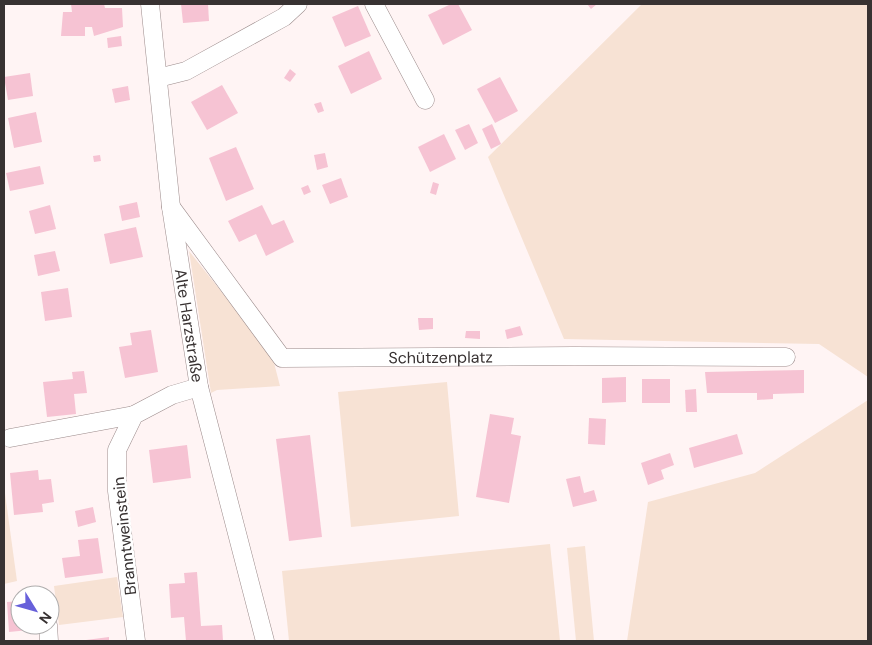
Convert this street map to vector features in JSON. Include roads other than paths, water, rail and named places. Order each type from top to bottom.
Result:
[{"type":"street","name":"Alte Harzstraße","points":[[150,4],[171,208],[199,387],[265,641]]},
{"type":"street","points":[[158,78],[186,71],[284,17],[298,4]]},
{"type":"street","points":[[374,4],[425,100]]},
{"type":"street","name":"Schützenplatz","points":[[171,208],[282,358],[786,357]]},
{"type":"street","points":[[10,438],[134,415],[172,395],[199,387]]},
{"type":"street","name":"Branntweinstein","points":[[134,415],[117,450],[117,491],[136,641]]}]
